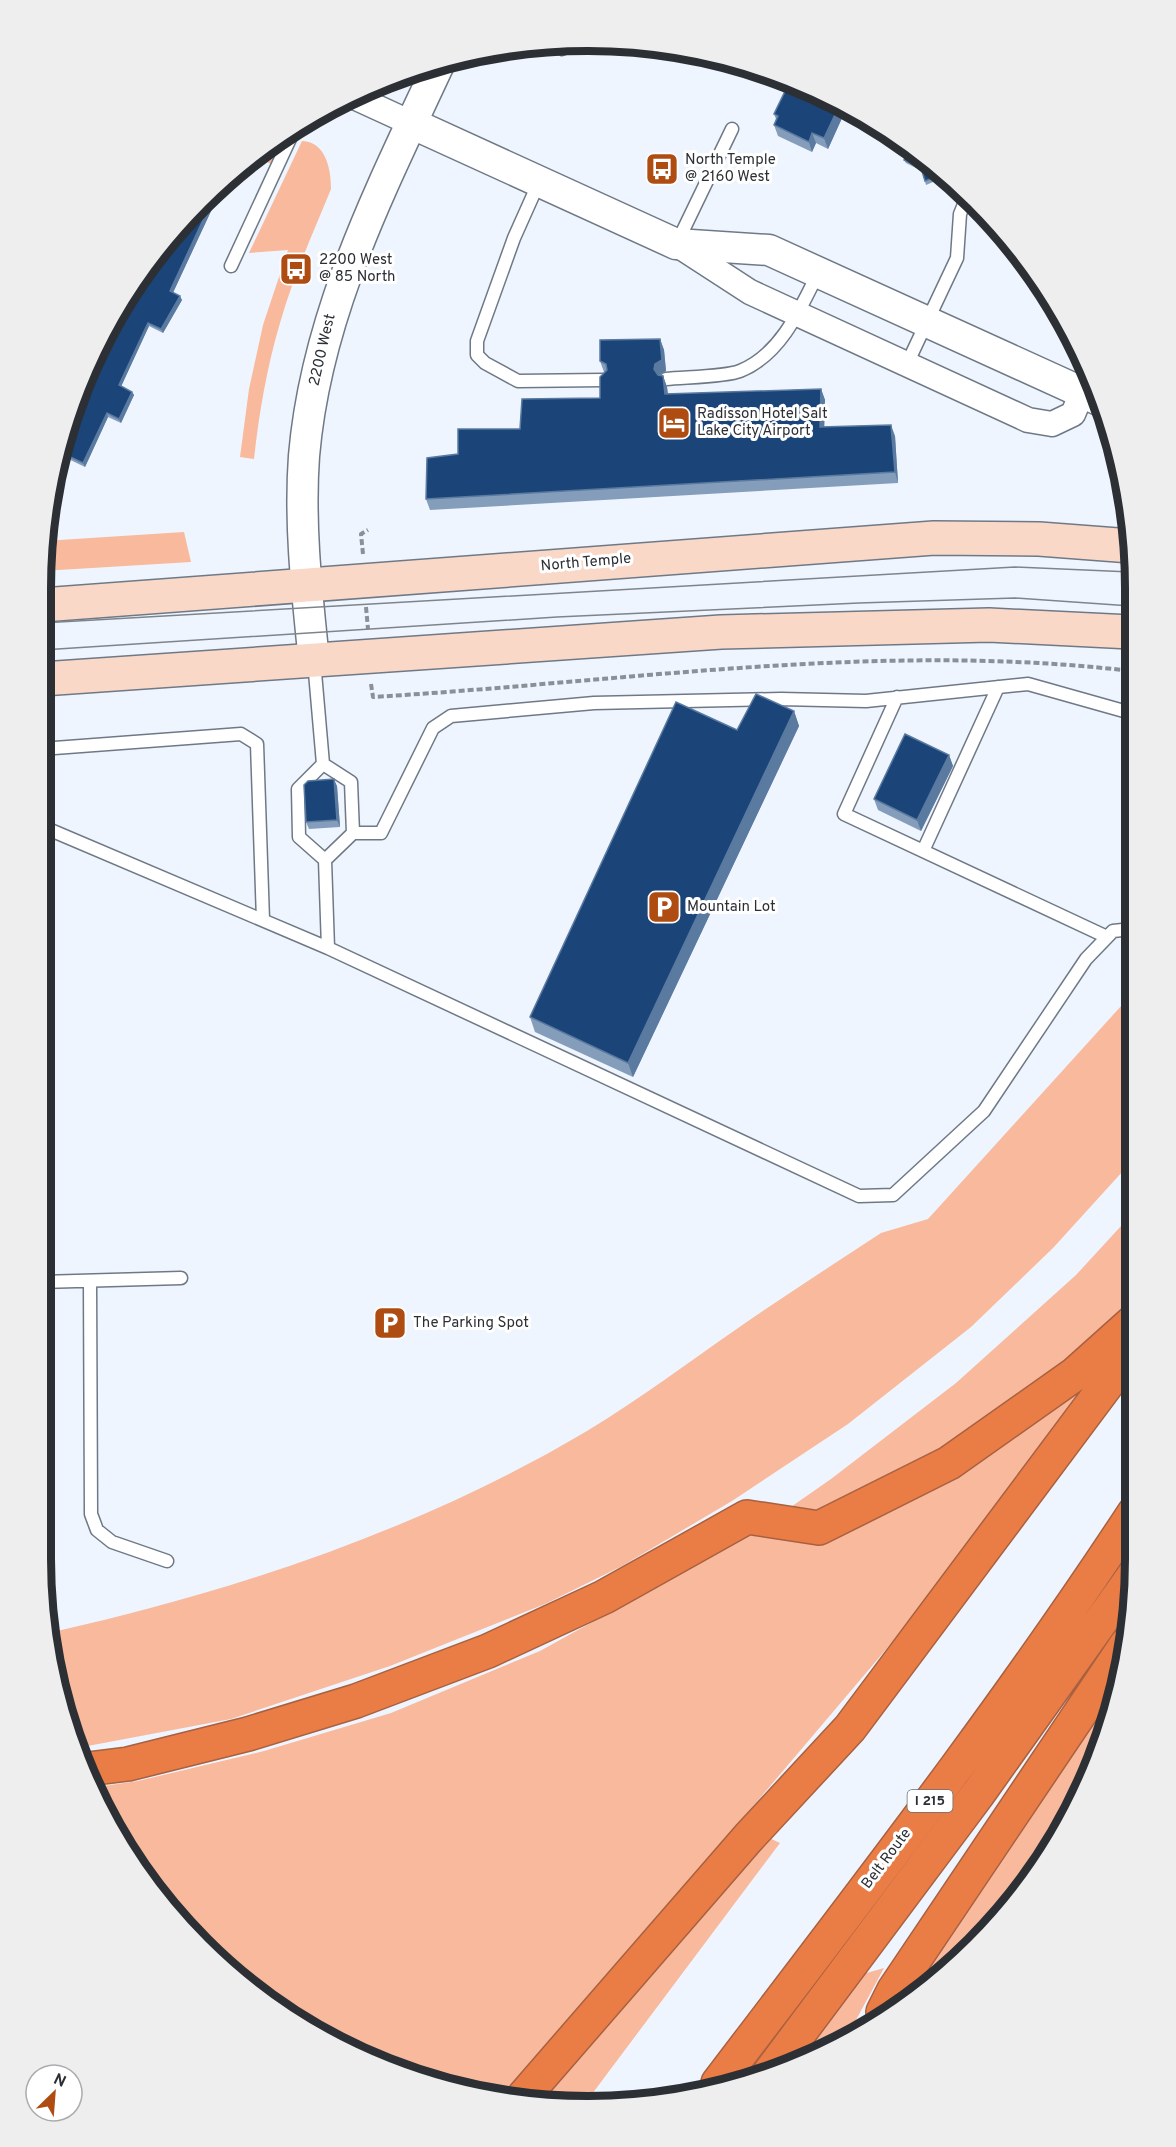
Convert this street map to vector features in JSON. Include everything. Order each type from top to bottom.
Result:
[{"type":"highway","points":[[93,1768],[128,1764],[248,1734],[356,1701],[477,1655],[604,1598],[747,1517],[819,1528],[949,1463],[1076,1374],[1125,1329]]},
{"type":"highway","points":[[527,2092],[748,1838],[850,1728],[1125,1360]]},
{"type":"highway","name":"Belt Route","points":[[722,2079],[936,1792],[1089,1581],[1125,1527]]},
{"type":"highway","name":"I 215","points":[[778,2061],[978,1794],[1124,1589]]},
{"type":"highway","points":[[887,2004],[894,1990],[1115,1661]]},
{"type":"main road","name":"North Temple","points":[[51,604],[934,538],[1038,539],[1123,545]]},
{"type":"main road","points":[[51,678],[721,632],[989,625],[1125,632]]},
{"type":"street","name":"2200 West","points":[[314,661],[303,524],[304,457],[321,350],[347,268],[435,73]]},
{"type":"street","points":[[362,101],[676,244],[750,292],[798,315],[1040,423],[1061,422],[1072,414],[1088,393]]},
{"type":"street","points":[[676,244],[769,250],[1086,388]]},
{"type":"lane","points":[[676,244],[732,129]]},
{"type":"lane","points":[[231,266],[288,143]]},
{"type":"lane","points":[[539,182],[514,238],[477,341],[477,355],[485,363],[518,381],[603,380]]},
{"type":"lane","points":[[907,364],[957,258],[960,214],[964,204]]},
{"type":"lane","points":[[666,379],[738,372],[766,355],[798,315],[819,272]]},
{"type":"lane","points":[[314,661],[323,764],[298,789],[299,837],[326,860]]},
{"type":"lane","points":[[328,948],[326,860],[353,833],[381,833],[433,728],[452,716],[594,703],[781,699],[866,701],[1028,684],[1125,710]]},
{"type":"lane","points":[[922,851],[998,687]]},
{"type":"lane","points":[[897,697],[844,814],[1107,937]]},
{"type":"lane","points":[[51,748],[241,734],[257,744],[263,920]]},
{"type":"lane","points":[[323,764],[351,782],[353,833]]},
{"type":"lane","points":[[51,830],[328,948],[859,1196],[893,1195],[984,1111],[1086,959],[1113,931],[1125,930]]},
{"type":"lane","points":[[51,1282],[180,1278]]},
{"type":"lane","points":[[90,1282],[92,1514],[97,1530],[112,1542],[167,1561]]},
{"type":"path","points":[[361,534],[368,530]]},
{"type":"path","points":[[371,687],[373,697],[685,671],[903,660],[1088,666],[1125,670]]},
{"type":"shaded area","points":[[302,141],[317,146],[322,151],[330,173],[331,189],[297,272],[280,323],[264,390],[254,459],[240,457],[249,389],[263,325],[288,250],[249,253]]},
{"type":"shaded area","points":[[277,151],[271,164],[264,160]]},
{"type":"shaded area","points":[[184,532],[191,562],[52,570],[53,540]]},
{"type":"shaded area","points":[[1125,1002],[1125,1169],[1053,1248],[971,1327],[848,1424],[732,1501],[622,1566],[545,1604],[390,1666],[231,1719],[85,1747],[69,1698],[56,1631],[191,1597],[260,1576],[394,1527],[460,1498],[524,1466],[607,1419],[776,1302],[881,1233],[928,1219]]},
{"type":"shaded area","points":[[1125,1222],[1125,1348],[1044,1454],[888,1647],[512,2090],[483,2086],[415,2068],[350,2041],[290,2005],[261,1985],[208,1939],[162,1886],[123,1828],[101,1786],[138,1781],[264,1751],[391,1713],[540,1651],[755,1532],[831,1479],[956,1383],[1076,1275]]},
{"type":"shaded area","points":[[1104,1709],[1097,1732],[1070,1797],[1034,1857],[1014,1886],[968,1939],[915,1985]]},
{"type":"shaded area","points":[[765,1836],[780,1843],[591,2096],[548,2094]]},
{"type":"shaded area","points":[[884,1968],[853,2026],[806,2050],[863,1974]]},
{"type":"building","points":[[786,89],[836,112],[824,138],[812,133],[809,142],[774,125],[778,116],[774,114]]},
{"type":"building","points":[[906,156],[934,178],[925,181],[921,168],[904,160]]},
{"type":"building","points":[[209,207],[170,291],[180,296],[161,329],[148,323],[119,385],[132,392],[119,419],[107,413],[83,463],[67,456],[79,415],[106,350],[123,319],[162,261]]},
{"type":"building","name":"Radisson Hotel Salt Lake City Airport","points":[[660,339],[662,360],[655,364],[654,369],[658,375],[663,376],[665,394],[821,389],[820,427],[891,425],[895,472],[426,499],[427,458],[458,454],[458,429],[520,429],[522,399],[600,398],[600,377],[607,370],[606,364],[600,361],[600,340]]},
{"type":"building","points":[[756,694],[794,711],[628,1063],[530,1017],[676,702],[737,730]]},
{"type":"building","points":[[905,734],[949,755],[917,820],[874,799]]},
{"type":"building","points":[[334,779],[337,820],[306,822],[304,785],[308,781]]},
{"type":"tram line","points":[[51,622],[1015,567],[1125,572]]},
{"type":"tram line","points":[[51,649],[557,617],[859,603],[1015,598],[1125,606]]},
{"type":"place","name":"North Temple @ 2160 West","points":[[662,169]]},
{"type":"place","name":"2200 West @ 85 North","points":[[296,269]]},
{"type":"place","name":"Radisson Hotel Salt Lake City Airport","points":[[674,423]]},
{"type":"place","name":"Mountain Lot","points":[[664,907]]},
{"type":"place","name":"The Parking Spot","points":[[390,1323]]}]
